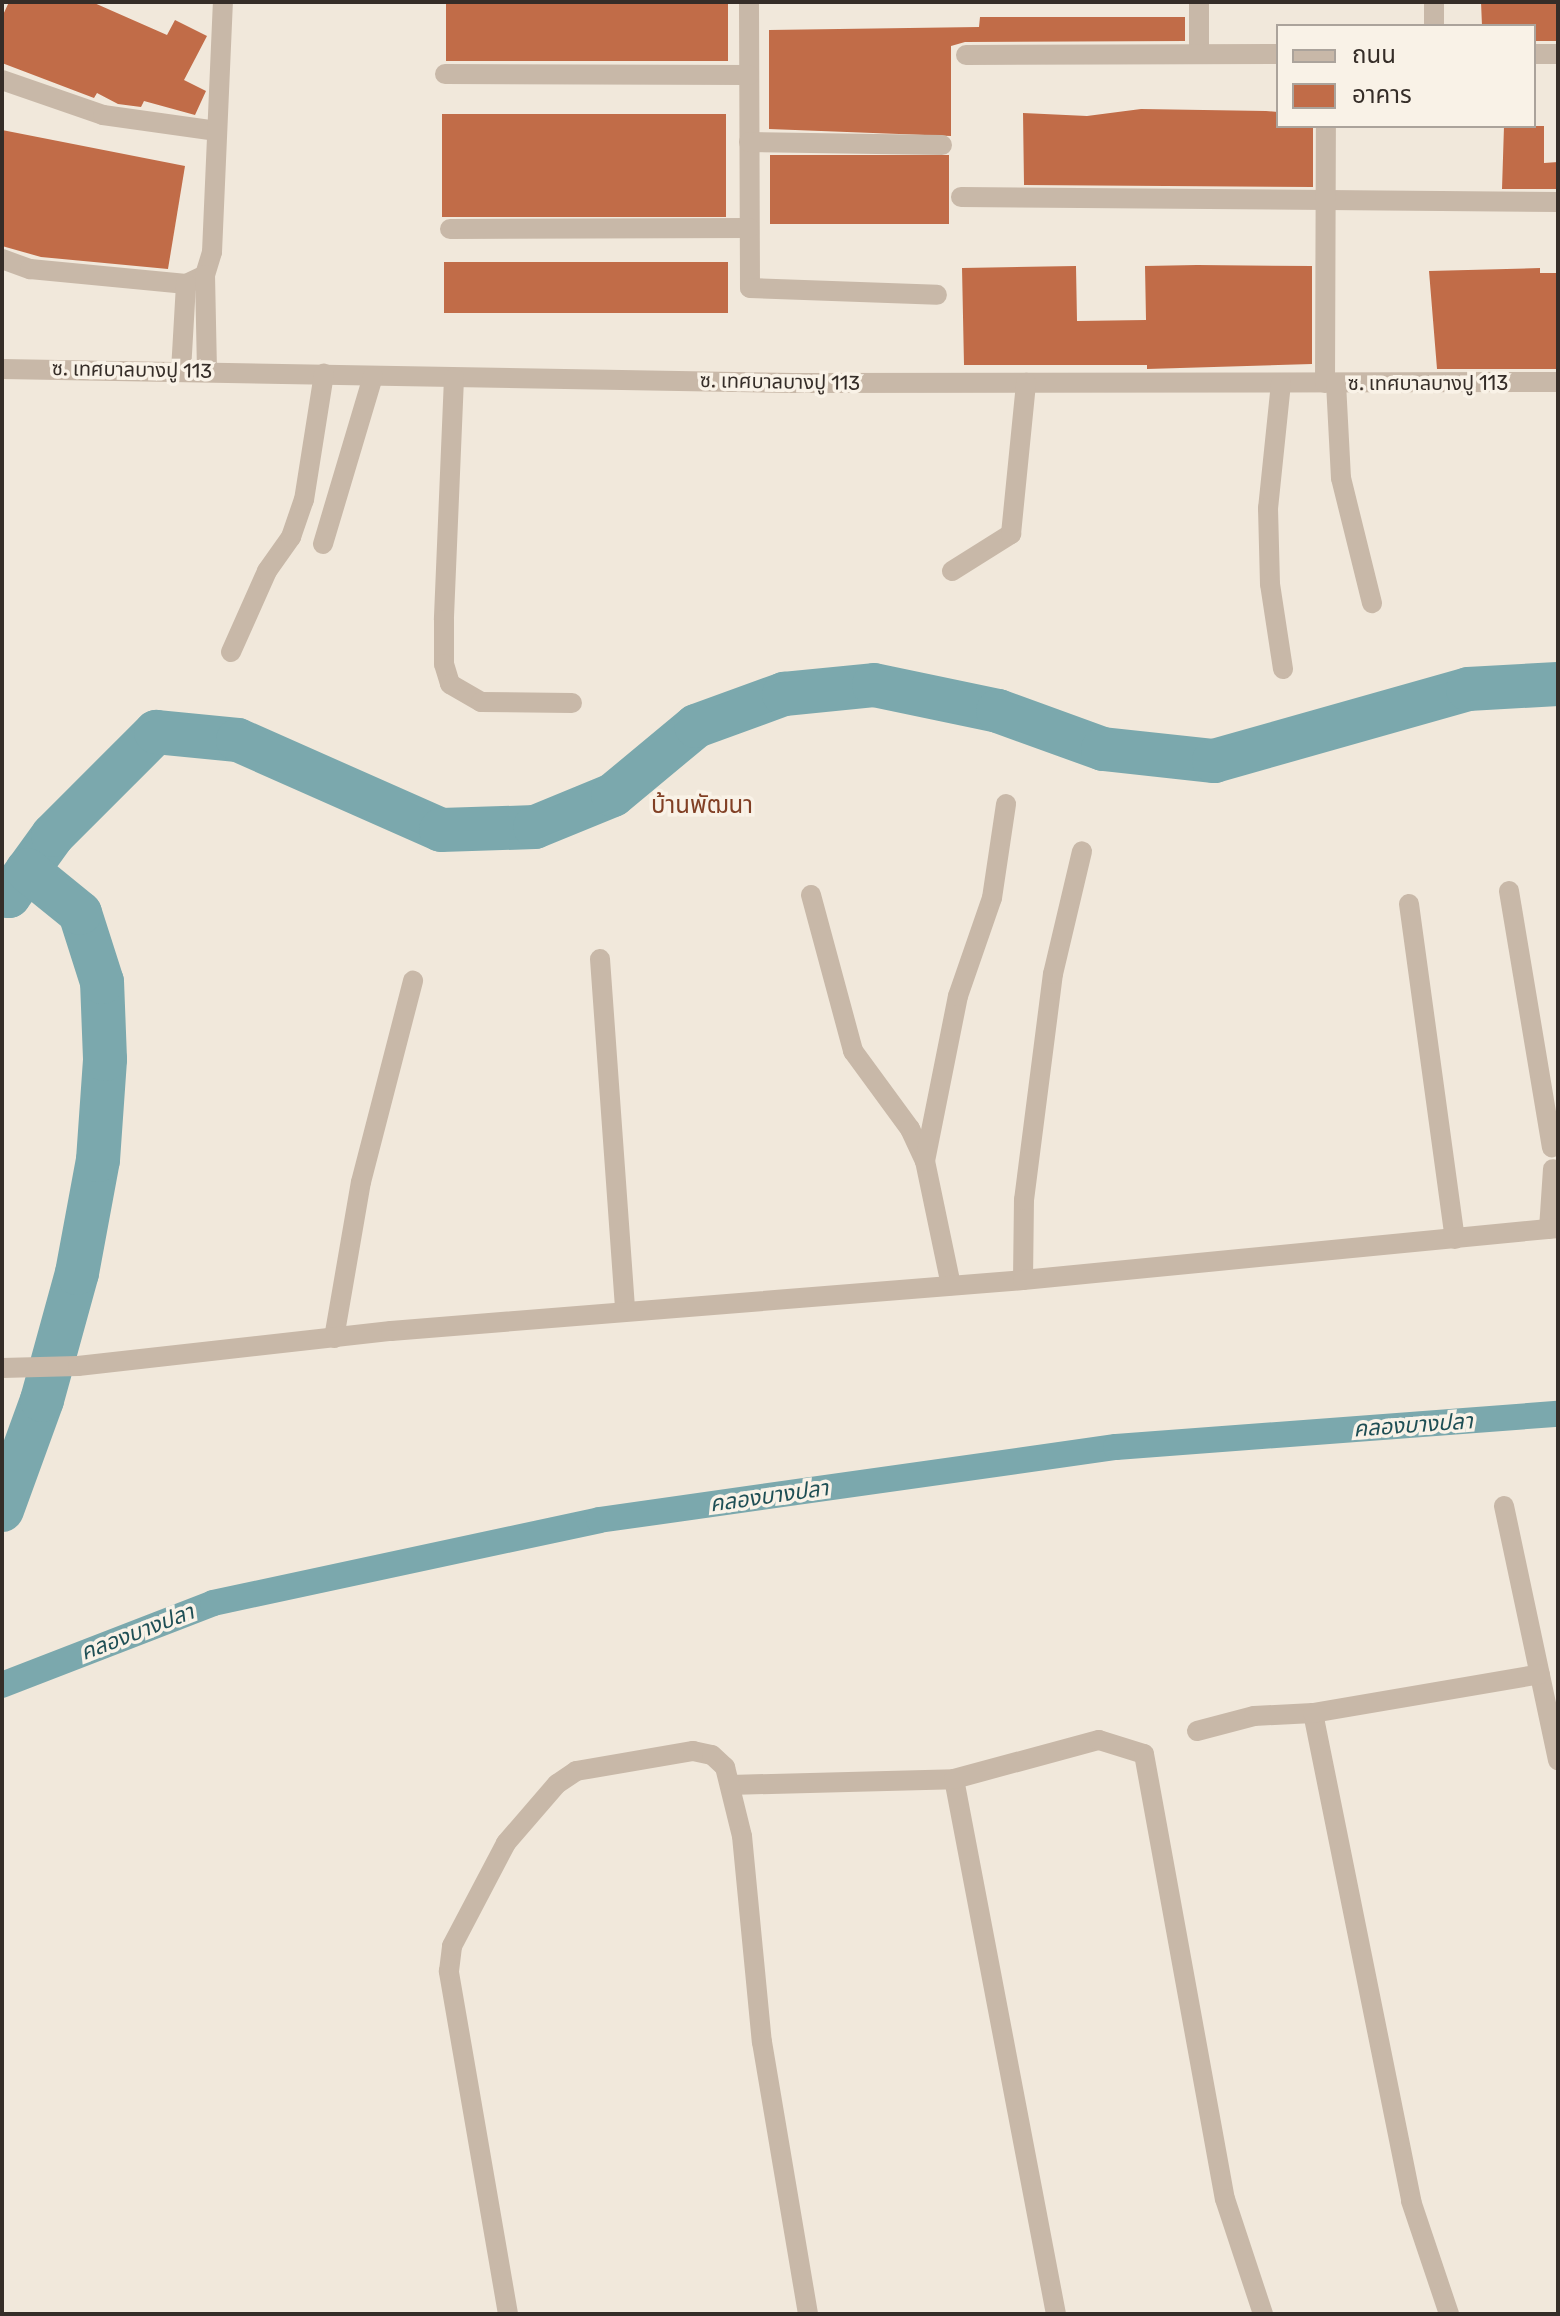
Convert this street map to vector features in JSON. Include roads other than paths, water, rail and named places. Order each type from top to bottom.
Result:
[{"type":"street","points":[[207,371],[205,275],[212,252],[223,2]]},
{"type":"street","points":[[749,2],[750,288],[937,295]]},
{"type":"street","points":[[1199,2],[1199,54]]},
{"type":"street","points":[[1434,2],[1434,24]]},
{"type":"street","points":[[966,55],[1276,54]]},
{"type":"street","points":[[1536,54],[1558,54]]},
{"type":"street","points":[[445,74],[749,75]]},
{"type":"street","points":[[2,80],[103,115],[217,131]]},
{"type":"street","points":[[1326,128],[1331,383],[1341,478],[1372,603]]},
{"type":"street","points":[[749,142],[942,145]]},
{"type":"street","points":[[961,197],[1558,202]]},
{"type":"street","points":[[450,229],[749,228]]},
{"type":"street","points":[[2,259],[30,269],[186,284],[205,275]]},
{"type":"street","points":[[181,371],[186,284]]},
{"type":"street","name":"ซ. เทศบาลบางปู 113","points":[[2,369],[454,378],[1026,383],[1558,382]]},
{"type":"street","points":[[231,652],[267,571],[291,537],[304,500],[324,374]]},
{"type":"street","points":[[323,544],[373,376]]},
{"type":"street","points":[[454,378],[444,620],[450,684],[481,702],[572,703]]},
{"type":"street","points":[[952,571],[1011,534],[1026,383]]},
{"type":"street","points":[[1281,383],[1268,508],[1270,584],[1283,669]]},
{"type":"street","points":[[925,1161],[958,996],[992,898],[1006,804]]},
{"type":"street","points":[[1023,1280],[1024,1200],[1053,974],[1082,851]]},
{"type":"street","points":[[1509,891],[1552,1147]]},
{"type":"street","points":[[811,895],[853,1051],[910,1129],[925,1161],[951,1285]]},
{"type":"street","points":[[1409,904],[1455,1239]]},
{"type":"street","points":[[600,959],[625,1310]]},
{"type":"street","points":[[334,1338],[361,1182],[413,981]]},
{"type":"street","points":[[5,1368],[78,1366],[625,1310],[1023,1280],[1554,1229],[1553,1169]]},
{"type":"street","points":[[1504,1506],[1558,1760]]},
{"type":"street","points":[[1197,1731],[1254,1716],[1313,1713],[1540,1674]]},
{"type":"street","points":[[1313,1713],[1411,2201],[1449,2314]]},
{"type":"street","points":[[730,1785],[954,1779],[1099,1740],[1144,1754],[1225,2199],[1263,2314]]},
{"type":"street","points":[[508,2314],[449,1971],[452,1946],[506,1843],[534,1807],[576,1771],[693,1751],[712,1755],[725,1767],[742,1836],[762,2042],[808,2314]]},
{"type":"street","points":[[954,1779],[1056,2314]]},
{"type":"waterway","points":[[2,895],[9,896],[53,835],[156,732],[238,740],[441,830],[535,827],[613,795],[696,726],[784,694],[874,685],[998,711],[1103,749],[1214,761],[1468,689],[1558,684]]},
{"type":"waterway","points":[[2,1510],[42,1400],[77,1273],[98,1160],[105,1059],[102,982],[80,913],[27,870]]},
{"type":"waterway","name":"คลองบางปลา","points":[[2,1685],[213,1603],[599,1520],[1116,1447],[1558,1414]]},
{"type":"district","name":"บ้านพัฒนา","points":[[702,806]]}]
